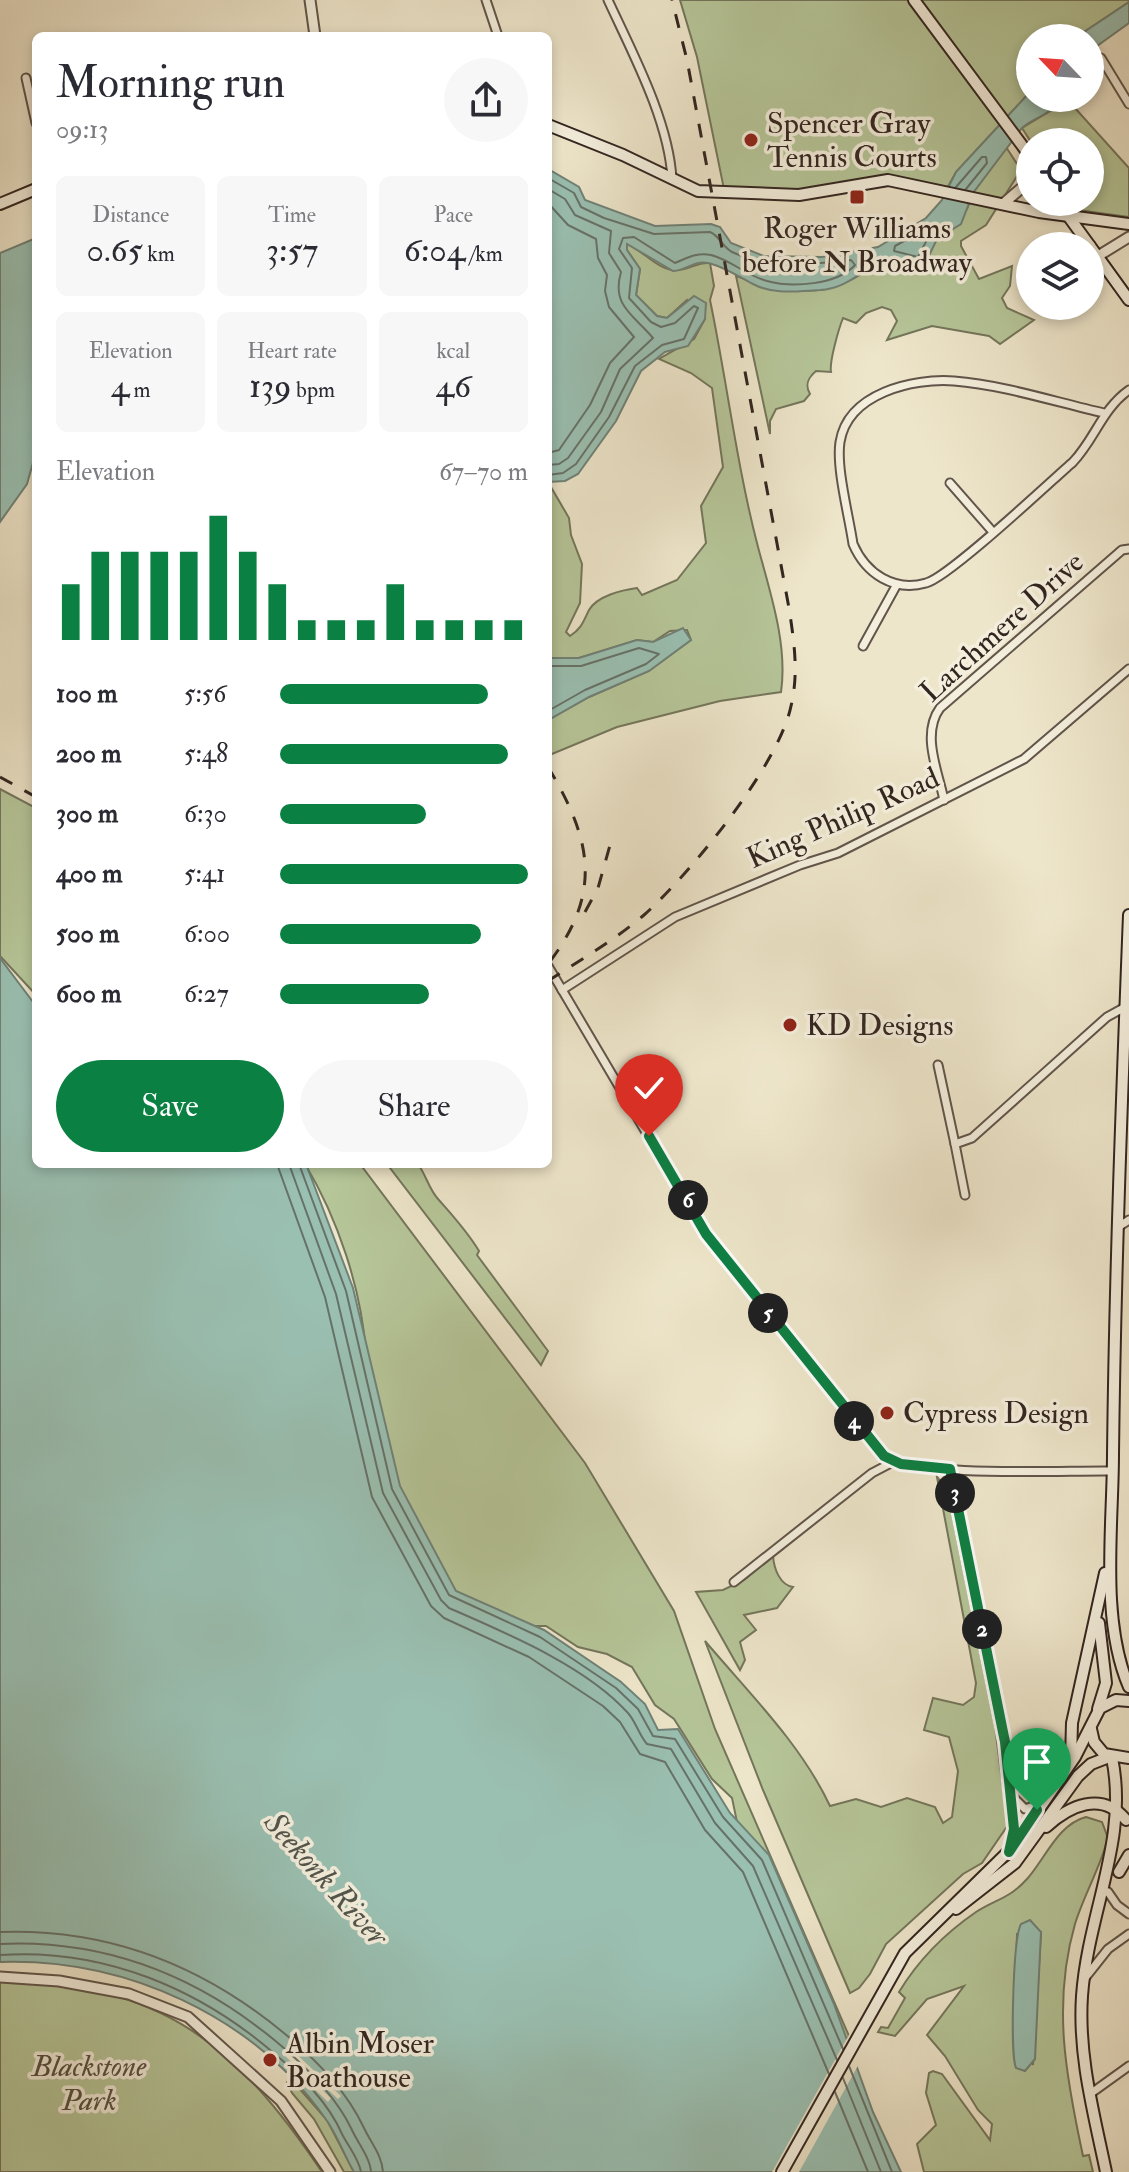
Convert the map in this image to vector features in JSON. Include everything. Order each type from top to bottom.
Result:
[{"type":"main road","points":[[914,0],[1016,136]]},
{"type":"main road","points":[[552,127],[698,191],[799,195],[888,180],[1016,206]]},
{"type":"main road","points":[[0,204],[32,191]]},
{"type":"main road","points":[[1066,216],[1129,224]]},
{"type":"main road","points":[[1066,216],[1079,232]]},
{"type":"main road","points":[[1104,265],[1129,300]]},
{"type":"main road","points":[[1129,915],[1112,1530],[1114,1636],[1129,1687]]},
{"type":"main road","points":[[782,2172],[905,1953],[1009,1852],[1071,1763],[1091,1727],[1106,1683],[1099,1628],[1112,1530]]},
{"type":"main road","points":[[1071,1763],[1072,1723],[1105,1573]]},
{"type":"main road","points":[[1096,1713],[1111,1701],[1129,1701]]},
{"type":"main road","points":[[1091,1727],[1096,1746],[1111,1758],[1126,1793],[1126,1820],[1108,1892],[1093,1930],[1084,1980],[1082,2031],[1090,2094],[1106,2172]]},
{"type":"main road","points":[[931,1925],[1003,1875],[1036,1837],[1082,1771],[1111,1758],[1129,1758]]},
{"type":"main road","points":[[1036,1837],[1063,1812],[1086,1804],[1108,1806],[1126,1820]]},
{"type":"main road","points":[[1108,1892],[1129,1855]]},
{"type":"street","points":[[310,0],[314,32]]},
{"type":"street","points":[[486,0],[497,32]]},
{"type":"street","points":[[608,0],[645,81],[671,160],[672,179]]},
{"type":"street","points":[[1104,63],[1129,104]]},
{"type":"street","points":[[26,78],[32,105]]},
{"type":"street","points":[[1003,204],[1016,193]]},
{"type":"street","points":[[1104,252],[1129,237]]},
{"type":"street","points":[[1104,413],[956,381],[908,385],[873,398],[859,407],[848,421],[840,445],[853,544],[868,567],[896,586],[936,579],[1073,462],[1088,444],[1104,413],[1129,390]]},
{"type":"street","points":[[950,483],[992,531]]},
{"type":"street","name":"Larchmere Drive","points":[[944,800],[931,737],[934,716],[1122,550],[1129,549]]},
{"type":"street","points":[[863,646],[896,586]]},
{"type":"street","name":"King Philip Road","points":[[562,990],[675,917],[800,865],[838,853],[1029,756],[1129,669]]},
{"type":"street","points":[[552,973],[706,1234],[876,1448],[893,1462],[950,1469],[1113,1471]]},
{"type":"street","points":[[955,1144],[972,1138],[1107,1017],[1127,1006]]},
{"type":"street","points":[[938,1065],[965,1195]]},
{"type":"street","points":[[1118,1227],[1129,1220]]},
{"type":"street","points":[[734,1582],[872,1473],[893,1462]]},
{"type":"street","points":[[950,1469],[1002,1726],[1014,1829],[1009,1852]]},
{"type":"street","points":[[1011,1792],[1025,1809],[1043,1800]]},
{"type":"street","points":[[1108,1892],[1129,1914]]},
{"type":"street","points":[[1084,1980],[1103,1954],[1129,1934]]},
{"type":"street","points":[[0,1977],[24,1977],[117,1991],[188,2017],[281,2101],[330,2172]]},
{"type":"street","points":[[1090,2094],[1129,2066]]},
{"type":"green space","points":[[680,0],[1129,0],[1096,24],[1016,24],[1016,107],[956,172],[945,192],[883,183],[829,194],[725,194],[697,57]]},
{"type":"green space","points":[[1048,112],[1079,112],[1093,128],[1022,128]]},
{"type":"green space","points":[[1104,140],[1129,168],[1129,217],[1104,214]]},
{"type":"green space","points":[[1006,147],[1016,162],[1016,178],[986,225],[961,241],[961,246],[979,279],[1012,266],[1010,286],[1002,298],[1007,308],[1016,312],[1016,320],[1034,320],[1000,344],[989,336],[932,326],[887,340],[897,321],[891,310],[882,307],[866,313],[856,323],[843,318],[831,372],[816,371],[808,381],[810,394],[804,401],[776,409],[770,421],[770,434],[736,276],[770,286],[806,291],[843,284],[880,265],[903,263],[918,267],[929,255],[932,244],[967,209],[973,193]]},
{"type":"green space","points":[[627,244],[658,265],[672,270],[710,263],[714,286],[710,300],[738,455],[780,637],[781,692],[720,701],[617,727],[552,754],[552,718],[589,697],[649,671],[691,640],[687,630],[670,631],[653,642],[637,640],[579,658],[552,658],[552,489],[569,518],[571,535],[582,564],[580,603],[566,632],[570,636],[580,627],[593,605],[604,597],[637,588],[642,595],[677,580],[706,543],[701,506],[723,467],[712,388],[691,373],[659,359],[694,339],[705,319],[687,300],[667,318],[657,316],[636,295],[640,269],[627,250]]},
{"type":"green space","points":[[0,789],[32,806],[32,991],[0,956]]},
{"type":"green space","points":[[300,1168],[366,1352],[359,1303],[346,1255],[328,1208],[307,1168],[363,1168],[585,1463],[674,1611],[715,1729],[849,2036],[843,2045],[737,1822],[732,1798],[712,1779],[674,1719],[655,1705],[632,1667],[607,1654],[578,1647],[546,1626],[535,1626],[621,1682],[441,1627]]},
{"type":"green space","points":[[390,1168],[420,1168],[435,1195],[470,1237],[479,1251],[477,1255],[548,1351],[541,1365]]},
{"type":"green space","points":[[937,1477],[947,1489],[995,1727],[1008,1825],[982,1863],[963,1874],[886,1944],[870,1974],[859,1988],[850,1993],[763,1790],[705,1641],[789,1740],[830,1806],[856,1799],[881,1807],[907,1798],[935,1807],[943,1823],[952,1817],[958,1771],[949,1737],[924,1730],[933,1698],[963,1705],[974,1697],[976,1683]]},
{"type":"green space","points":[[773,1556],[778,1576],[793,1587],[777,1608],[744,1615],[756,1630],[740,1642],[745,1660],[740,1670],[696,1592],[723,1590],[744,1580]]},
{"type":"green space","points":[[1086,1817],[1102,1822],[1108,1838],[1075,1924],[1064,1983],[1064,2040],[1071,2098],[1083,2156],[1089,2155],[1093,2172],[924,2172],[917,2144],[936,2125],[926,2093],[929,2073],[933,2071],[942,2074],[990,2140],[992,2124],[978,2110],[945,2056],[927,2035],[964,1986],[927,1999],[895,2036],[878,2032],[881,2027],[888,2028],[905,1998],[899,1992],[933,1948],[976,1912],[1020,1886],[1060,1834]],"holes":[[[1041,1932],[1033,2065],[1015,2003],[1017,1934]]]},
{"type":"green space","name":"Blackstone Park","points":[[0,1981],[57,1984],[106,1994],[150,2008],[189,2029],[225,2055],[258,2088],[322,2172],[0,2172]]},
{"type":"green space","points":[[291,2079],[327,2120],[354,2172],[344,2172],[314,2119],[292,2093],[287,2082]]},
{"type":"water","points":[[1129,2],[1129,23],[1104,41],[1104,24],[1096,24]]},
{"type":"water","points":[[1016,107],[1016,112],[1047,112],[1022,128],[1016,128],[1016,136],[973,193],[961,224],[937,239],[925,264],[918,267],[886,263],[834,287],[777,291],[708,263],[673,271],[627,244],[627,250],[640,269],[636,295],[657,316],[667,318],[694,296],[706,303],[705,319],[688,346],[665,352],[641,371],[616,421],[578,474],[565,481],[552,482],[552,171],[579,187],[585,200],[655,226],[711,224],[720,227],[731,243],[764,256],[822,257],[878,247],[926,218],[942,200],[956,172]]},
{"type":"water","points":[[32,240],[32,466],[27,484],[0,522],[0,253]]},
{"type":"water","points":[[683,628],[691,640],[649,671],[589,697],[552,718],[552,658],[579,658],[637,640],[653,642]]},
{"type":"water","name":"Seekonk River","points":[[0,958],[32,1001],[32,1168],[308,1168],[353,1288],[400,1486],[456,1591],[544,1630],[621,1682],[645,1704],[658,1730],[678,1729],[730,1813],[769,1855],[834,2004],[873,2112],[901,2172],[354,2172],[329,2124],[295,2082],[261,2050],[223,2022],[139,1982],[93,1970],[47,1963],[0,1962]]},
{"type":"water","points":[[1030,1920],[1041,1932],[1035,2059],[1025,2071],[1016,2068],[1014,2058],[1013,1996],[1018,1934],[1021,1924]]},
{"type":"pier","points":[[850,2033],[860,2062],[799,2172],[772,2172]]},
{"type":"pier","points":[[292,2050],[341,2096],[338,2099],[323,2085],[320,2088],[331,2098],[328,2102],[301,2076],[283,2077],[289,2070],[299,2071],[303,2067],[299,2069],[286,2057]]},
{"type":"railway","points":[[552,978],[644,915],[708,846],[769,758],[783,730],[795,681],[789,608],[687,60],[672,0]]},
{"type":"railway","points":[[552,774],[574,819],[585,866],[584,890],[577,914],[552,958]]},
{"type":"railway","points":[[0,777],[32,795]]},
{"type":"railway","points":[[585,912],[598,888],[612,838]]},
{"type":"place","name":"Spencer Gray Tennis Courts","points":[[751,140]]},
{"type":"place","name":"Roger Williams before N Broadway","points":[[857,197]]},
{"type":"place","name":"KD Designs","points":[[790,1025]]},
{"type":"place","name":"Cypress Design","points":[[887,1413]]},
{"type":"place","name":"Albin Moser Boathouse","points":[[270,2060]]},
{"type":"route","points":[[649,1136],[706,1234],[884,1456],[901,1464],[950,1469],[1005,1742],[1014,1829],[1009,1852],[1037,1810]]}]
